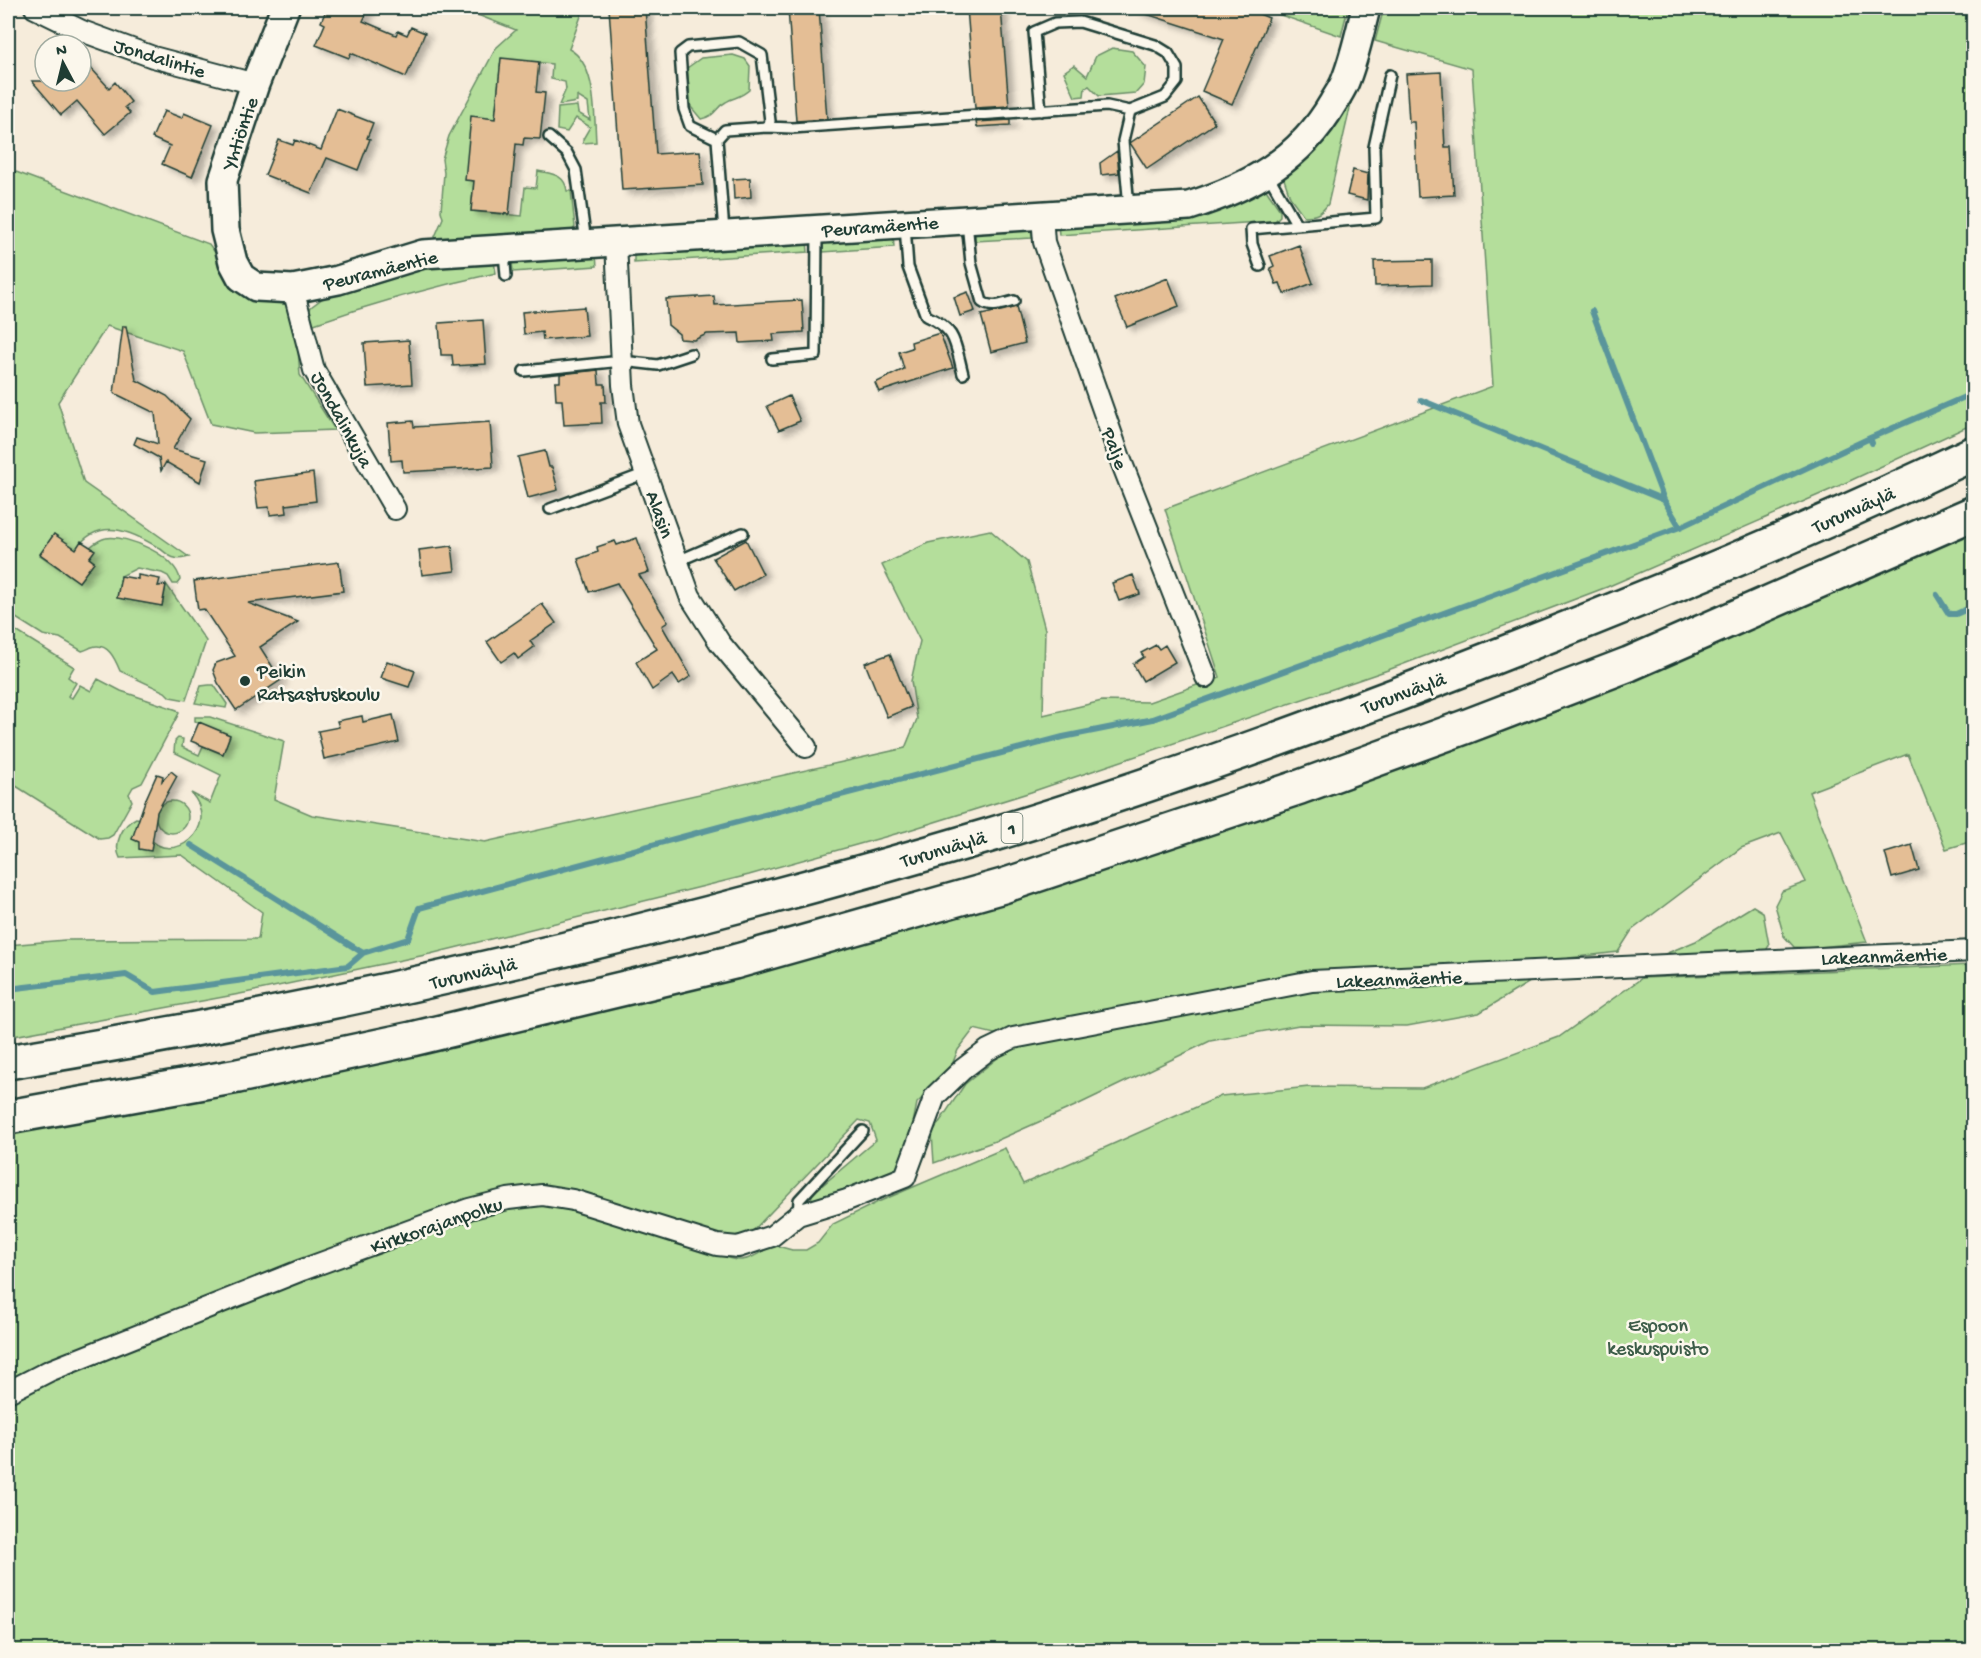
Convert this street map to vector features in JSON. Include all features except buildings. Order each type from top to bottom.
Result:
[{"type":"highway","name":"Turunväylä","points":[[8,1062],[399,989],[564,951],[714,914],[989,835],[1270,741],[1445,676],[1610,612],[1781,541],[1974,453]]},
{"type":"highway","points":[[8,1117],[238,1076],[423,1036],[734,962],[1003,886],[1300,787],[1629,664],[1974,513]]},
{"type":"street","name":"Jondalintie","points":[[35,8],[82,32],[153,57],[255,84]]},
{"type":"street","name":"Yhtiöntie","points":[[285,8],[255,84],[223,180],[225,230],[233,262],[241,277],[256,287],[293,289]]},
{"type":"street","name":"Peuramäentie","points":[[293,289],[338,280],[423,254],[1190,206],[1223,195],[1267,173],[1303,144],[1326,115],[1346,81],[1366,8]]},
{"type":"street","name":"Palje","points":[[1042,215],[1044,242],[1121,461],[1206,677]]},
{"type":"street","name":"Alasin","points":[[616,243],[622,385],[628,424],[690,596],[720,643],[806,747]]},
{"type":"street","name":"Jondalinkuja","points":[[293,289],[314,370],[395,509]]},
{"type":"street","name":"Lakeanmäentie","points":[[905,1177],[935,1096],[988,1050],[1013,1038],[1312,981],[1974,951]]},
{"type":"street","name":"Kirkkorajanpolku","points":[[8,1392],[49,1371],[302,1270],[469,1209],[507,1199],[542,1196],[573,1200],[717,1245],[738,1247],[772,1236],[798,1215],[847,1200],[905,1177]]},
{"type":"lane","points":[[724,235],[717,139],[725,130],[792,128],[1041,111],[1107,106],[1130,111],[1165,97],[1177,82],[1178,68],[1168,52],[1155,45],[1080,22],[1055,23],[1034,32],[1041,111]]},
{"type":"lane","points":[[717,139],[690,126],[684,109],[680,53],[688,47],[739,42],[762,55],[770,121],[767,127]]},
{"type":"lane","points":[[1260,266],[1252,244],[1251,229],[1376,218],[1374,147],[1390,75]]},
{"type":"lane","points":[[1129,209],[1123,141],[1130,111]]},
{"type":"lane","points":[[549,137],[567,153],[576,170],[586,244]]},
{"type":"lane","points":[[1267,173],[1297,225]]},
{"type":"lane","points":[[967,220],[971,263],[982,302],[987,306],[995,306],[1014,301]]},
{"type":"lane","points":[[904,224],[908,267],[926,316],[945,325],[952,335],[963,374]]},
{"type":"lane","points":[[772,359],[816,355],[817,229]]},
{"type":"lane","points":[[504,249],[506,276]]},
{"type":"lane","points":[[524,371],[622,361],[658,365],[691,354]]},
{"type":"lane","points":[[550,509],[646,472]]},
{"type":"lane","points":[[678,561],[743,533]]},
{"type":"lane","points":[[798,1215],[799,1200],[863,1131]]},
{"type":"green space","points":[[466,8],[584,8],[569,49],[585,66],[589,78],[594,104],[596,142],[583,143],[590,127],[576,118],[567,132],[557,130],[558,108],[577,106],[578,113],[590,120],[588,103],[577,96],[577,102],[559,105],[566,89],[565,82],[551,79],[552,64],[501,59],[495,119],[472,117],[474,181],[471,211],[522,216],[525,187],[536,188],[538,171],[561,178],[567,191],[571,191],[575,227],[573,230],[434,239],[443,218],[441,211],[444,173],[442,159],[449,136],[496,48],[516,30],[465,10]]},
{"type":"green space","points":[[1260,8],[1348,8],[1341,36]]},
{"type":"green space","points":[[1384,8],[1973,8],[1973,424],[1830,490],[1607,587],[1388,670],[1031,792],[906,831],[749,875],[430,954],[245,993],[8,1037],[8,945],[65,940],[258,939],[262,912],[182,855],[120,858],[118,853],[120,835],[136,818],[141,819],[149,837],[158,845],[169,848],[180,846],[190,840],[197,831],[201,819],[199,806],[191,793],[210,803],[221,775],[174,752],[175,741],[178,738],[183,739],[182,747],[199,755],[203,746],[222,754],[230,736],[195,721],[195,717],[210,717],[284,741],[274,799],[312,815],[485,842],[905,748],[917,719],[911,681],[920,641],[882,565],[928,543],[990,530],[1027,562],[1045,629],[1043,715],[1102,701],[1149,702],[1220,677],[1165,509],[1493,386],[1472,69],[1375,41]]},
{"type":"green space","points":[[1112,48],[1132,51],[1146,67],[1144,84],[1136,93],[1099,96],[1089,86],[1085,88],[1084,96],[1075,97],[1064,72],[1074,65],[1087,76],[1096,56]]},
{"type":"green space","points":[[733,55],[745,59],[750,66],[749,90],[722,104],[710,116],[701,119],[691,107],[687,68],[701,58]]},
{"type":"green space","points":[[1355,86],[1328,204],[1318,214],[1304,216],[1290,197],[1282,173]]},
{"type":"green space","points":[[8,169],[209,244],[236,282],[258,295],[287,305],[294,313],[300,375],[335,430],[254,433],[211,424],[183,351],[107,326],[58,402],[84,483],[189,557],[180,559],[173,557],[137,536],[116,530],[95,533],[85,539],[76,549],[54,534],[40,555],[79,582],[94,562],[89,558],[94,551],[90,547],[106,538],[138,543],[171,563],[180,580],[177,584],[173,584],[168,576],[162,573],[137,568],[121,576],[117,598],[162,606],[166,584],[206,641],[186,700],[170,697],[165,692],[120,671],[107,649],[98,646],[82,651],[60,638],[43,635],[8,613]]},
{"type":"green space","points":[[1264,187],[1280,210],[1280,216],[1275,221],[1059,235],[1058,225],[1122,222],[1208,212],[1233,205]]},
{"type":"green space","points":[[1031,226],[1032,238],[975,241],[975,230]]},
{"type":"green space","points":[[893,235],[894,247],[823,252],[822,240]]},
{"type":"green space","points":[[807,241],[808,252],[634,263],[634,252]]},
{"type":"green space","points":[[596,255],[597,266],[513,272],[512,261]]},
{"type":"green space","points":[[494,262],[496,273],[402,296],[311,325],[308,314],[311,307],[327,295],[425,265]]},
{"type":"green space","points":[[1973,529],[1973,841],[1946,849],[1908,754],[1809,792],[1867,942],[1810,948],[1794,947],[1784,936],[1775,905],[1782,891],[1806,882],[1781,833],[1741,848],[1632,930],[1618,952],[1569,958],[1479,1013],[1407,1026],[1299,1025],[1210,1041],[1075,1106],[998,1140],[934,1163],[932,1133],[965,1084],[1020,1040],[974,1029],[958,1050],[949,1072],[917,1103],[908,1149],[893,1176],[811,1204],[812,1194],[876,1140],[870,1123],[859,1120],[748,1236],[726,1240],[509,1192],[8,1386],[8,1135],[487,1038],[712,983],[1596,692],[1811,603]]},
{"type":"green space","points":[[8,626],[74,667],[68,677],[76,683],[68,696],[72,698],[80,685],[91,691],[98,679],[121,691],[177,710],[179,713],[142,783],[133,787],[129,794],[132,801],[113,835],[108,838],[100,839],[8,781]]},
{"type":"green space","points":[[214,685],[227,704],[226,708],[195,703],[201,686]]},
{"type":"green space","points":[[172,801],[183,806],[188,817],[183,828],[172,833],[161,828],[156,817],[161,806]]},
{"type":"green space","points":[[1753,906],[1763,912],[1769,945],[1765,953],[1661,958],[1665,954],[1696,941]]},
{"type":"green space","name":"Espoon keskuspuisto","points":[[1973,965],[1973,1650],[8,1650],[8,1397],[361,1253],[489,1209],[557,1201],[713,1251],[731,1259],[744,1260],[774,1245],[792,1250],[806,1250],[818,1243],[833,1224],[878,1202],[1005,1148],[1023,1184],[1221,1096],[1309,1087],[1422,1088],[1559,1037],[1642,978]]},
{"type":"waterway","points":[[1592,311],[1664,500],[1680,527],[1870,438],[1872,443]]},
{"type":"waterway","points":[[1870,438],[1974,393]]},
{"type":"waterway","points":[[1421,400],[1664,500]]},
{"type":"waterway","points":[[191,845],[363,953],[408,939],[419,908],[1063,737],[1153,719],[1680,527]]},
{"type":"waterway","points":[[1937,595],[1949,614],[1956,614],[1974,606]]},
{"type":"waterway","points":[[8,989],[126,975],[155,992],[348,966],[363,953]]},
{"type":"place","name":"Peikin Ratsastuskoulu","points":[[245,681]]}]
